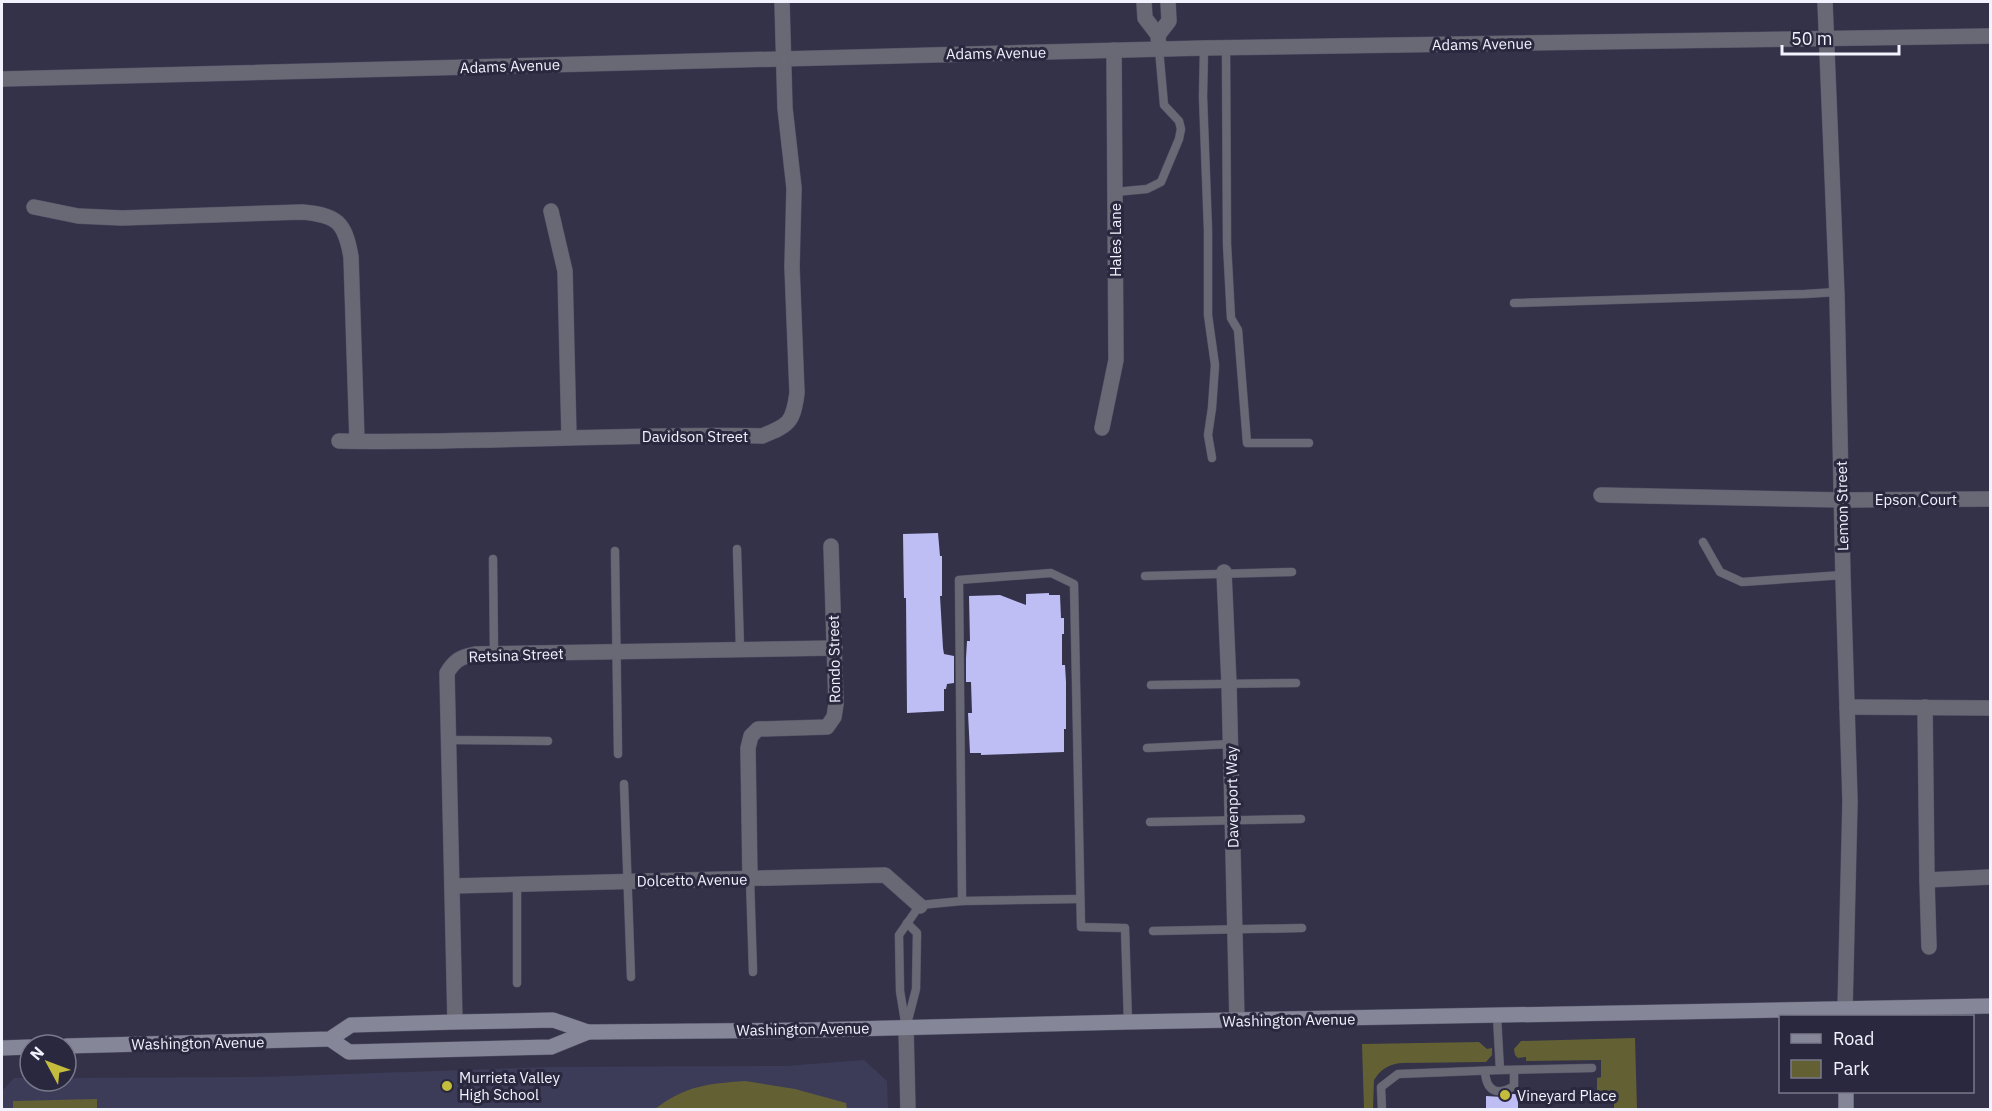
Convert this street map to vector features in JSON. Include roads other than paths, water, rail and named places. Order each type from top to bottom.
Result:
[{"type":"main road","name":"Washington Avenue","points":[[78,1046],[330,1039],[351,1025],[456,1022],[553,1020],[588,1032],[906,1028],[1128,1022],[1845,1013],[1990,1006]]},
{"type":"main road","name":"Washington Avenue","points":[[330,1039],[349,1052],[551,1047],[588,1032]]},
{"type":"main road","points":[[2,1048],[18,1047]]},
{"type":"main road","points":[[1845,1093],[1846,1110]]},
{"type":"street","name":"Davidson Street","points":[[339,441],[762,436],[782,428],[794,414],[797,393],[792,267],[794,188],[785,108],[782,2]]},
{"type":"street","points":[[1144,2],[1145,18],[1159,42]]},
{"type":"street","points":[[1159,42],[1169,21],[1168,2]]},
{"type":"street","name":"Lemon Street","points":[[1825,2],[1837,292],[1850,848],[1845,1013]]},
{"type":"street","name":"Adams Avenue","points":[[2,80],[1114,50],[1159,42],[1204,48],[1990,36]]},
{"type":"street","name":"Hales Lane","points":[[1102,428],[1116,360],[1114,50]]},
{"type":"street","points":[[34,207],[78,216],[122,218],[302,212],[324,214],[338,222],[348,237],[351,257],[357,441]]},
{"type":"street","points":[[550,211],[565,271],[569,437]]},
{"type":"street","name":"Epson Court","points":[[1600,495],[1842,500],[1990,499]]},
{"type":"street","name":"Rondo Street","points":[[750,879],[748,748],[752,736],[758,729],[827,727],[834,717],[836,704],[831,546]]},
{"type":"street","name":"Davenport Way","points":[[1224,572],[1231,744],[1237,1022]]},
{"type":"street","name":"Retsina Street","points":[[456,1022],[447,673],[453,663],[461,657],[494,654],[835,648]]},
{"type":"street","points":[[1847,707],[1990,708]]},
{"type":"street","points":[[1925,707],[1929,947]]},
{"type":"street","name":"Dolcetto Avenue","points":[[452,886],[885,875],[920,906]]},
{"type":"street","points":[[1927,880],[1990,877]]},
{"type":"street","points":[[906,1028],[908,1110]]},
{"type":"lane","points":[[1115,192],[1156,186],[1163,179],[1179,139],[1181,129],[1179,121],[1164,105],[1159,42]]},
{"type":"lane","points":[[1226,47],[1227,244],[1231,318],[1238,330],[1247,443],[1309,443]]},
{"type":"lane","points":[[1204,48],[1208,315],[1215,365],[1208,435],[1212,458]]},
{"type":"lane","points":[[1514,303],[1837,292]]},
{"type":"lane","points":[[1703,542],[1720,572],[1742,582],[1843,575]]},
{"type":"lane","points":[[736,549],[740,649]]},
{"type":"lane","points":[[615,552],[618,754]]},
{"type":"lane","points":[[493,559],[494,654]]},
{"type":"lane","points":[[1145,576],[1224,572],[1292,572]]},
{"type":"lane","points":[[962,901],[959,580],[1051,573],[1074,584],[1081,927],[1125,928],[1128,1022]]},
{"type":"lane","points":[[1151,685],[1296,683]]},
{"type":"lane","points":[[449,740],[548,741]]},
{"type":"lane","points":[[1147,748],[1231,744]]},
{"type":"lane","points":[[624,784],[631,977]]},
{"type":"lane","points":[[1150,822],[1301,819]]},
{"type":"lane","points":[[750,879],[753,972]]},
{"type":"lane","points":[[517,884],[517,983]]},
{"type":"lane","points":[[906,1028],[900,991],[899,935],[920,906],[962,901],[1080,899]]},
{"type":"lane","points":[[906,1028],[916,989],[917,933],[907,923]]},
{"type":"lane","points":[[1153,931],[1302,928]]},
{"type":"lane","points":[[1497,1017],[1500,1070]]},
{"type":"lane","points":[[1382,1110],[1382,1088],[1398,1074],[1592,1068]]},
{"type":"lane","points":[[1485,1071],[1485,1081],[1489,1088],[1508,1090],[1514,1086],[1514,1070]]},
{"type":"place","name":"Murrieta Valley High School","points":[[447,1086]]},
{"type":"place","name":"Vineyard Place","points":[[1505,1095]]}]
